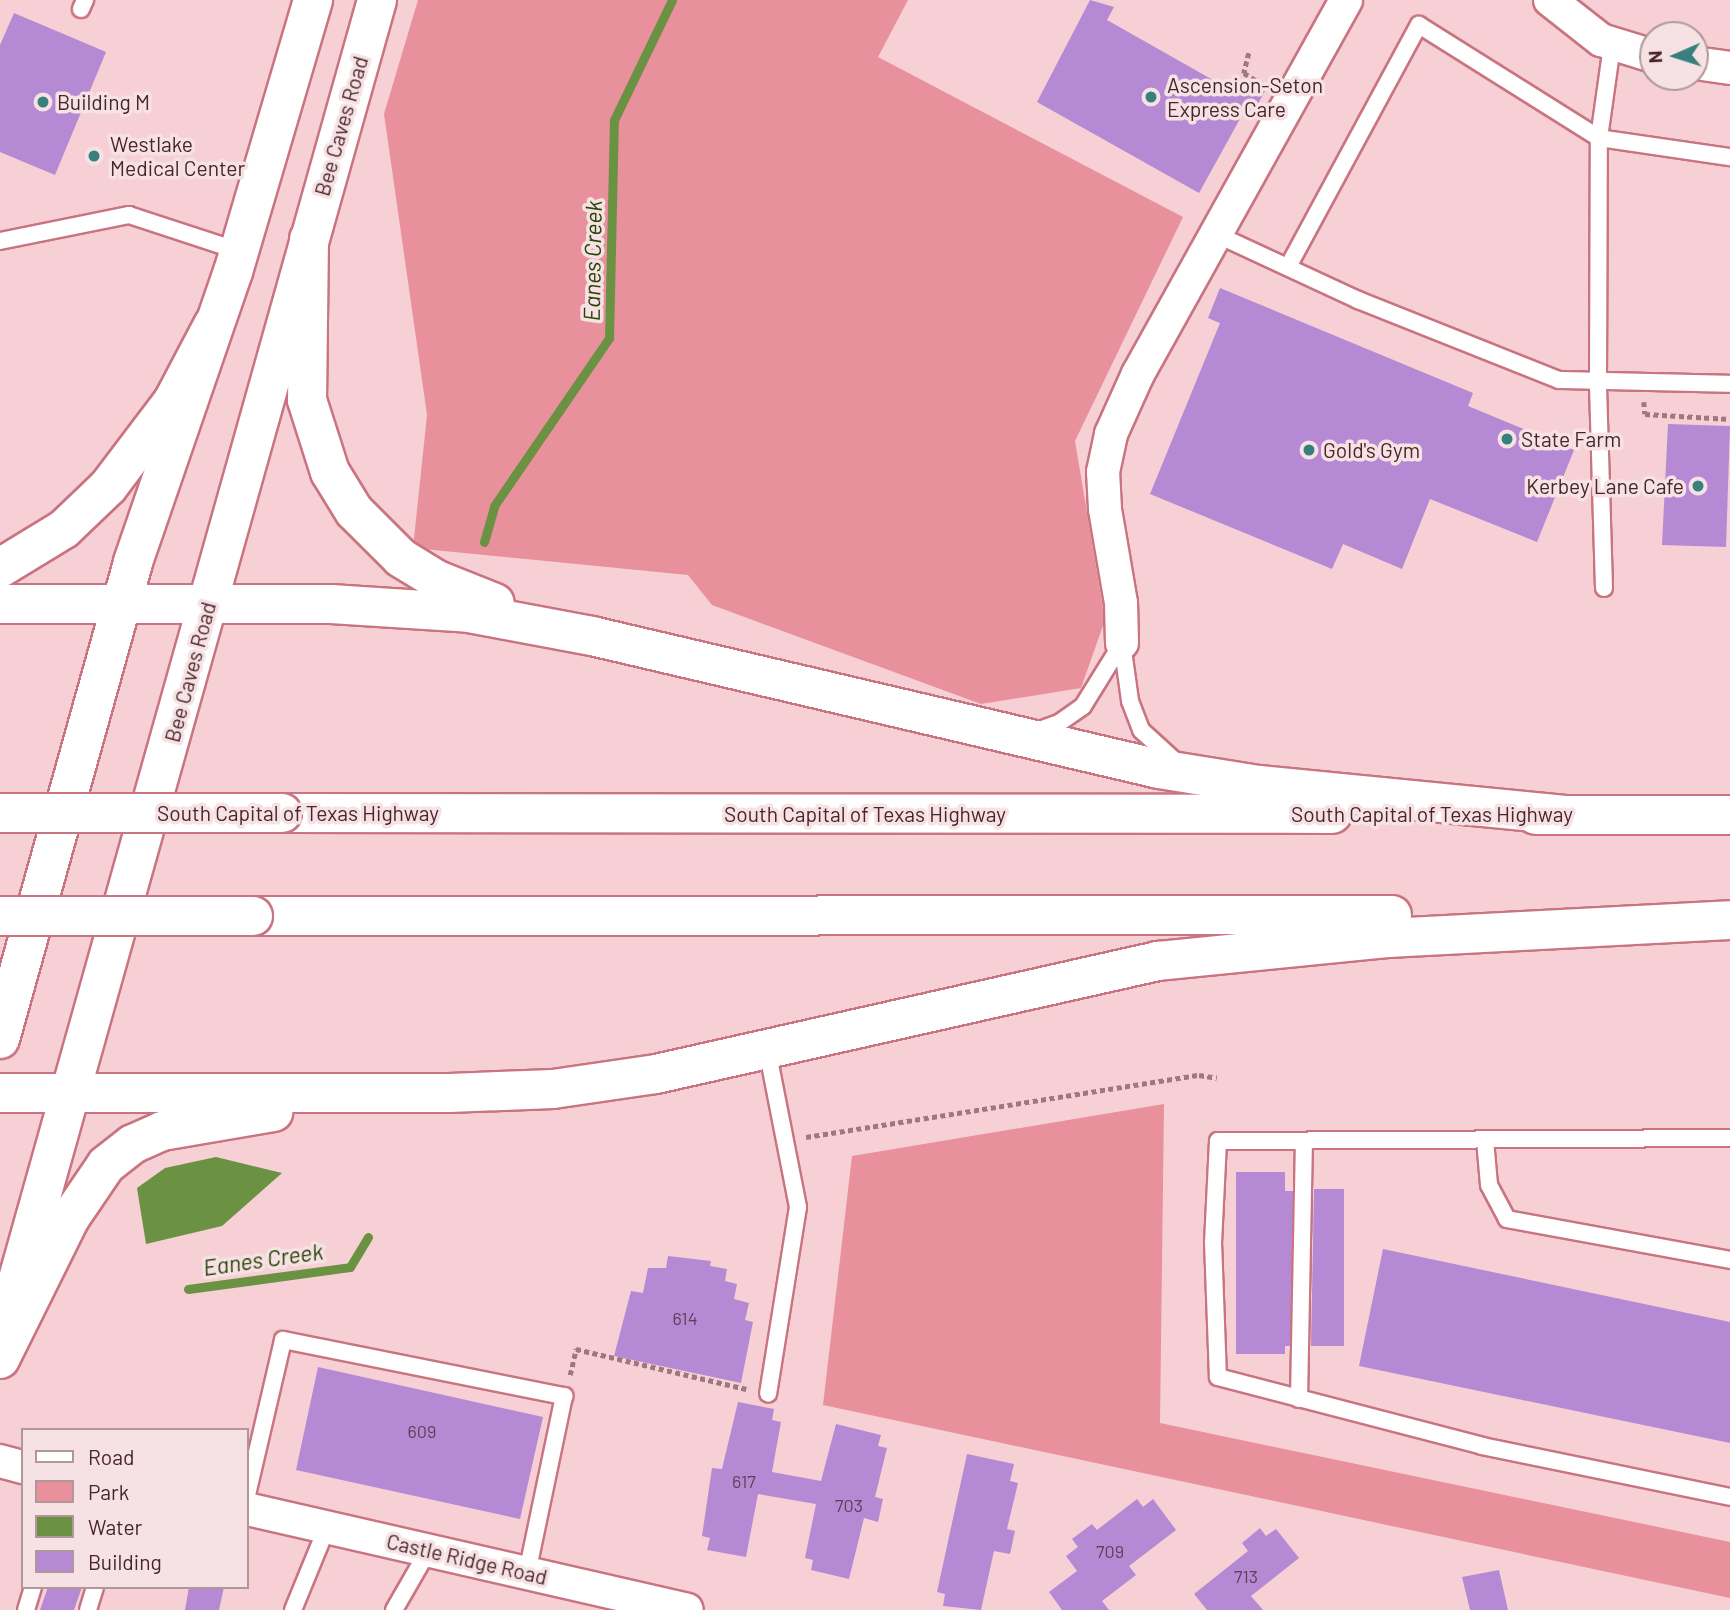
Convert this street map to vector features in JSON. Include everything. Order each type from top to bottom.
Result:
[{"type":"main road","points":[[0,1039],[121,604],[239,251],[313,0]]},
{"type":"main road","name":"Bee Caves Road","points":[[0,1343],[377,0]]},
{"type":"main road","points":[[309,239],[307,400],[320,452],[341,492],[370,529],[418,569],[572,632]]},
{"type":"main road","points":[[0,568],[64,529],[108,487],[173,401],[214,325]]},
{"type":"main road","points":[[0,604],[209,603],[422,608],[572,632],[1005,736],[1212,779],[1563,815]]},
{"type":"main road","name":"South Capital of Texas Highway","points":[[0,813],[1730,815]]},
{"type":"main road","points":[[0,916],[1730,917]]},
{"type":"main road","points":[[0,1093],[396,1093],[553,1089],[656,1074],[1068,978],[1158,961],[1376,939],[1730,917]]},
{"type":"main road","points":[[0,1359],[81,1198],[106,1165],[133,1144],[177,1127],[396,1093]]},
{"type":"street","points":[[1122,643],[1121,603],[1105,509],[1106,453],[1127,396],[1346,0]]},
{"type":"street","points":[[1550,0],[1612,46],[1639,53]]},
{"type":"street","points":[[1709,65],[1730,68]]},
{"type":"street","points":[[0,1461],[21,1466]]},
{"type":"street","name":"Castle Ridge Road","points":[[248,1509],[687,1610]]},
{"type":"lane","points":[[1289,265],[1419,25],[1599,138],[1730,157]]},
{"type":"lane","points":[[1604,588],[1598,383],[1599,138],[1612,46]]},
{"type":"lane","points":[[0,241],[129,215],[239,251]]},
{"type":"lane","points":[[1216,234],[1289,265],[1358,300],[1559,380],[1730,384]]},
{"type":"lane","points":[[1005,736],[1044,730],[1072,715],[1093,695],[1122,643]]},
{"type":"lane","points":[[1122,643],[1130,701],[1141,730],[1167,757],[1212,779]]},
{"type":"lane","points":[[767,1049],[788,1140],[798,1207],[768,1394]]},
{"type":"lane","points":[[1730,1138],[1218,1141],[1213,1242],[1218,1377],[1482,1446],[1730,1497]]},
{"type":"lane","points":[[1485,1140],[1489,1185],[1507,1219],[1730,1260]]},
{"type":"lane","points":[[1299,1399],[1304,1141]]},
{"type":"lane","points":[[248,1491],[283,1340],[564,1396],[527,1573]]},
{"type":"lane","points":[[293,1610],[327,1527]]},
{"type":"lane","points":[[394,1610],[428,1551]]},
{"type":"lane","points":[[26,1610],[32,1589]]},
{"type":"lane","points":[[88,1610],[94,1589]]},
{"type":"path","points":[[1249,52],[1244,73],[1269,90]]},
{"type":"path","points":[[1634,399],[1644,398],[1645,414],[1730,419]]},
{"type":"path","points":[[788,1140],[1199,1075],[1217,1078]]},
{"type":"path","points":[[564,1396],[576,1349],[768,1394]]},
{"type":"green space","points":[[418,0],[908,0],[878,57],[1183,217],[1075,441],[1105,620],[1081,688],[981,704],[712,605],[688,575],[413,548],[427,415],[384,114]]},
{"type":"green space","points":[[1164,1104],[1160,1423],[1730,1542],[1730,1598],[823,1405],[852,1156]]},
{"type":"water","points":[[216,1157],[282,1173],[222,1226],[146,1244],[137,1188],[165,1168]]},
{"type":"building","name":"Ascension-Seton Express Care","points":[[1090,0],[1114,7],[1107,20],[1236,93],[1244,79],[1265,91],[1253,113],[1246,108],[1199,193],[1037,102]]},
{"type":"building","name":"Building M","points":[[14,13],[106,52],[55,175],[0,152],[0,45]]},
{"type":"building","name":"Gold's Gym","points":[[1220,288],[1473,393],[1468,406],[1574,450],[1537,542],[1430,499],[1402,569],[1343,544],[1332,569],[1150,494],[1220,323],[1208,318]]},
{"type":"building","name":"Kerbey Lane Cafe","points":[[1668,424],[1730,426],[1726,547],[1662,545]]},
{"type":"building","points":[[1236,1172],[1285,1172],[1285,1191],[1293,1191],[1290,1346],[1285,1346],[1285,1354],[1236,1354]]},
{"type":"building","points":[[1314,1189],[1344,1189],[1344,1346],[1311,1346]]},
{"type":"building","points":[[1383,1249],[1730,1322],[1730,1443],[1359,1366]]},
{"type":"building","points":[[668,1256],[711,1261],[710,1266],[727,1269],[725,1281],[737,1284],[734,1299],[749,1303],[745,1320],[753,1322],[741,1383],[614,1356],[631,1291],[643,1293],[648,1268],[666,1268]]},
{"type":"building","points":[[318,1367],[543,1417],[520,1519],[296,1470]]},
{"type":"building","points":[[738,1402],[774,1409],[772,1420],[781,1422],[772,1472],[821,1481],[836,1424],[881,1435],[878,1446],[887,1448],[875,1497],[883,1499],[878,1522],[864,1518],[849,1579],[811,1570],[813,1560],[805,1558],[816,1504],[758,1494],[746,1557],[707,1550],[710,1538],[702,1536],[712,1468],[722,1469]]},
{"type":"building","points":[[967,1454],[1014,1464],[1010,1481],[1018,1483],[1007,1529],[1015,1531],[1010,1554],[994,1551],[981,1610],[943,1606],[945,1594],[937,1592]]},
{"type":"building","points":[[1137,1499],[1143,1507],[1153,1499],[1176,1530],[1129,1566],[1136,1575],[1102,1601],[1109,1610],[1062,1610],[1049,1592],[1077,1571],[1066,1556],[1078,1547],[1072,1539],[1092,1524],[1097,1530]]},
{"type":"building","points":[[1260,1528],[1266,1536],[1276,1529],[1299,1558],[1251,1596],[1263,1610],[1207,1610],[1194,1594],[1248,1551],[1242,1543]]},
{"type":"building","points":[[1499,1570],[1508,1610],[1470,1610],[1462,1577]]},
{"type":"building","points":[[47,1589],[81,1589],[74,1610],[40,1610]]},
{"type":"building","points":[[189,1589],[224,1589],[219,1610],[185,1610]]},
{"type":"waterway","name":"Eanes Creek","points":[[484,542],[494,506],[609,338],[614,120],[672,0]]},
{"type":"waterway","name":"Eanes Creek","points":[[188,1289],[350,1267],[368,1237]]},
{"type":"place","name":"Ascension-Seton Express Care","points":[[1151,97]]},
{"type":"place","name":"Building M","points":[[43,102]]},
{"type":"place","name":"Westlake Medical Center","points":[[94,156]]},
{"type":"place","name":"State Farm","points":[[1507,439]]},
{"type":"place","name":"Gold's Gym","points":[[1309,450]]},
{"type":"place","name":"Kerbey Lane Cafe","points":[[1698,486]]}]
